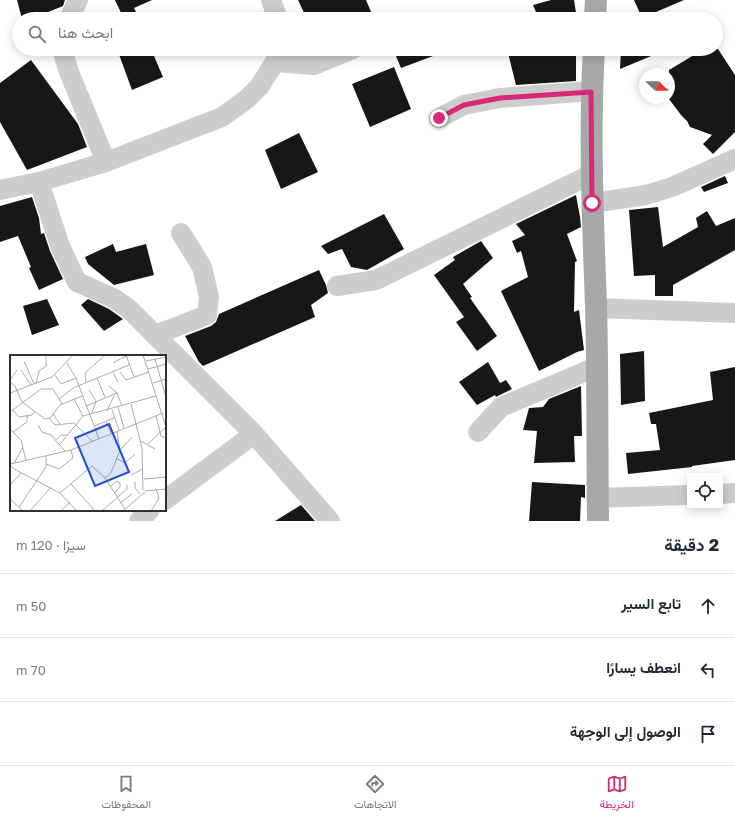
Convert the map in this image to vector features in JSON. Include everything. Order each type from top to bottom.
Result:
[{"type":"main road","points":[[595,12],[596,0]]},
{"type":"main road","points":[[594,56],[591,92],[592,203],[596,308],[598,521]]},
{"type":"street","points":[[72,12],[78,0]]},
{"type":"street","points":[[271,0],[275,12]]},
{"type":"street","points":[[64,56],[69,72],[106,162]]},
{"type":"street","points":[[0,190],[39,182],[106,162],[222,117],[247,99],[259,88],[278,56],[314,65],[336,56]]},
{"type":"street","points":[[439,118],[464,105],[500,98],[591,92]]},
{"type":"street","points":[[592,203],[646,195],[672,187],[735,159]]},
{"type":"street","points":[[337,286],[376,280],[592,174]]},
{"type":"street","points":[[39,182],[60,246],[77,282],[115,299],[129,309],[254,434],[330,521]]},
{"type":"street","points":[[155,335],[207,315],[209,297],[202,267],[182,233]]},
{"type":"street","points":[[596,308],[735,313]]},
{"type":"street","points":[[478,432],[501,407],[596,367]]},
{"type":"street","points":[[166,499],[254,434]]},
{"type":"street","points":[[723,494],[735,493]]},
{"type":"street","points":[[597,498],[687,495]]},
{"type":"street","points":[[139,521],[149,511]]},
{"type":"building","points":[[17,0],[65,0],[63,6],[48,12],[20,12]]},
{"type":"building","points":[[115,0],[152,0],[134,8],[136,12],[121,12]]},
{"type":"building","points":[[298,0],[366,0],[371,12],[304,12]]},
{"type":"building","points":[[551,0],[574,0],[576,12],[536,12],[533,5]]},
{"type":"building","points":[[634,0],[684,0],[656,12],[639,12]]},
{"type":"building","points":[[120,56],[154,56],[163,77],[132,90]]},
{"type":"building","points":[[396,56],[433,56],[401,68]]},
{"type":"building","points":[[509,56],[576,56],[576,81],[516,85]]},
{"type":"building","points":[[621,56],[651,56],[620,69]]},
{"type":"building","points":[[692,56],[723,56],[735,75],[735,132],[713,154],[703,144],[712,135],[690,127],[673,104],[675,104],[675,68],[672,68]]},
{"type":"building","points":[[31,60],[78,124],[87,147],[27,170],[0,122],[0,83]]},
{"type":"building","points":[[394,67],[411,109],[370,127],[352,84]]},
{"type":"building","points":[[299,133],[318,172],[281,189],[265,150]]},
{"type":"building","points":[[725,176],[728,183],[704,192],[701,187]]},
{"type":"building","points":[[576,195],[581,227],[567,234],[577,261],[575,262],[574,312],[579,310],[584,350],[539,371],[501,291],[528,277],[521,251],[517,253],[512,241],[525,235],[516,224]]},
{"type":"building","points":[[32,197],[39,218],[41,234],[44,233],[50,251],[63,279],[39,290],[29,268],[31,267],[18,236],[0,242],[0,206]]},
{"type":"building","points":[[658,207],[663,247],[698,227],[696,218],[707,211],[716,226],[735,218],[735,250],[673,285],[673,296],[655,296],[655,275],[634,276],[629,210]]},
{"type":"building","points":[[384,214],[404,249],[367,270],[351,267],[342,249],[328,254],[321,246]]},
{"type":"building","points":[[481,241],[493,258],[463,284],[472,297],[470,298],[497,336],[477,351],[456,322],[464,317],[434,275],[455,260],[453,257]]},
{"type":"building","points":[[113,244],[116,252],[146,244],[154,275],[114,285],[88,264],[85,257]]},
{"type":"building","points":[[319,270],[328,293],[311,305],[315,317],[203,366],[199,362],[185,336],[211,326],[216,322],[219,314]]},
{"type":"building","points":[[47,299],[59,325],[32,335],[23,306]]},
{"type":"building","points":[[88,299],[109,309],[123,319],[104,331],[81,305]]},
{"type":"building","points":[[644,351],[645,401],[621,405],[620,354]]},
{"type":"building","points":[[488,362],[500,383],[506,380],[512,389],[496,397],[495,395],[477,405],[459,382]]},
{"type":"building","points":[[735,367],[735,460],[692,467],[628,474],[626,453],[660,450],[656,424],[651,424],[649,413],[713,400],[710,372]]},
{"type":"building","points":[[581,386],[582,436],[574,436],[575,462],[534,463],[537,431],[523,430],[529,408],[543,407],[549,399]]},
{"type":"building","points":[[532,482],[585,485],[585,498],[581,497],[580,521],[529,521]]},
{"type":"building","points":[[301,505],[315,521],[275,521]]},
{"type":"route","points":[[439,118],[464,105],[500,98],[591,92],[592,203]]}]
